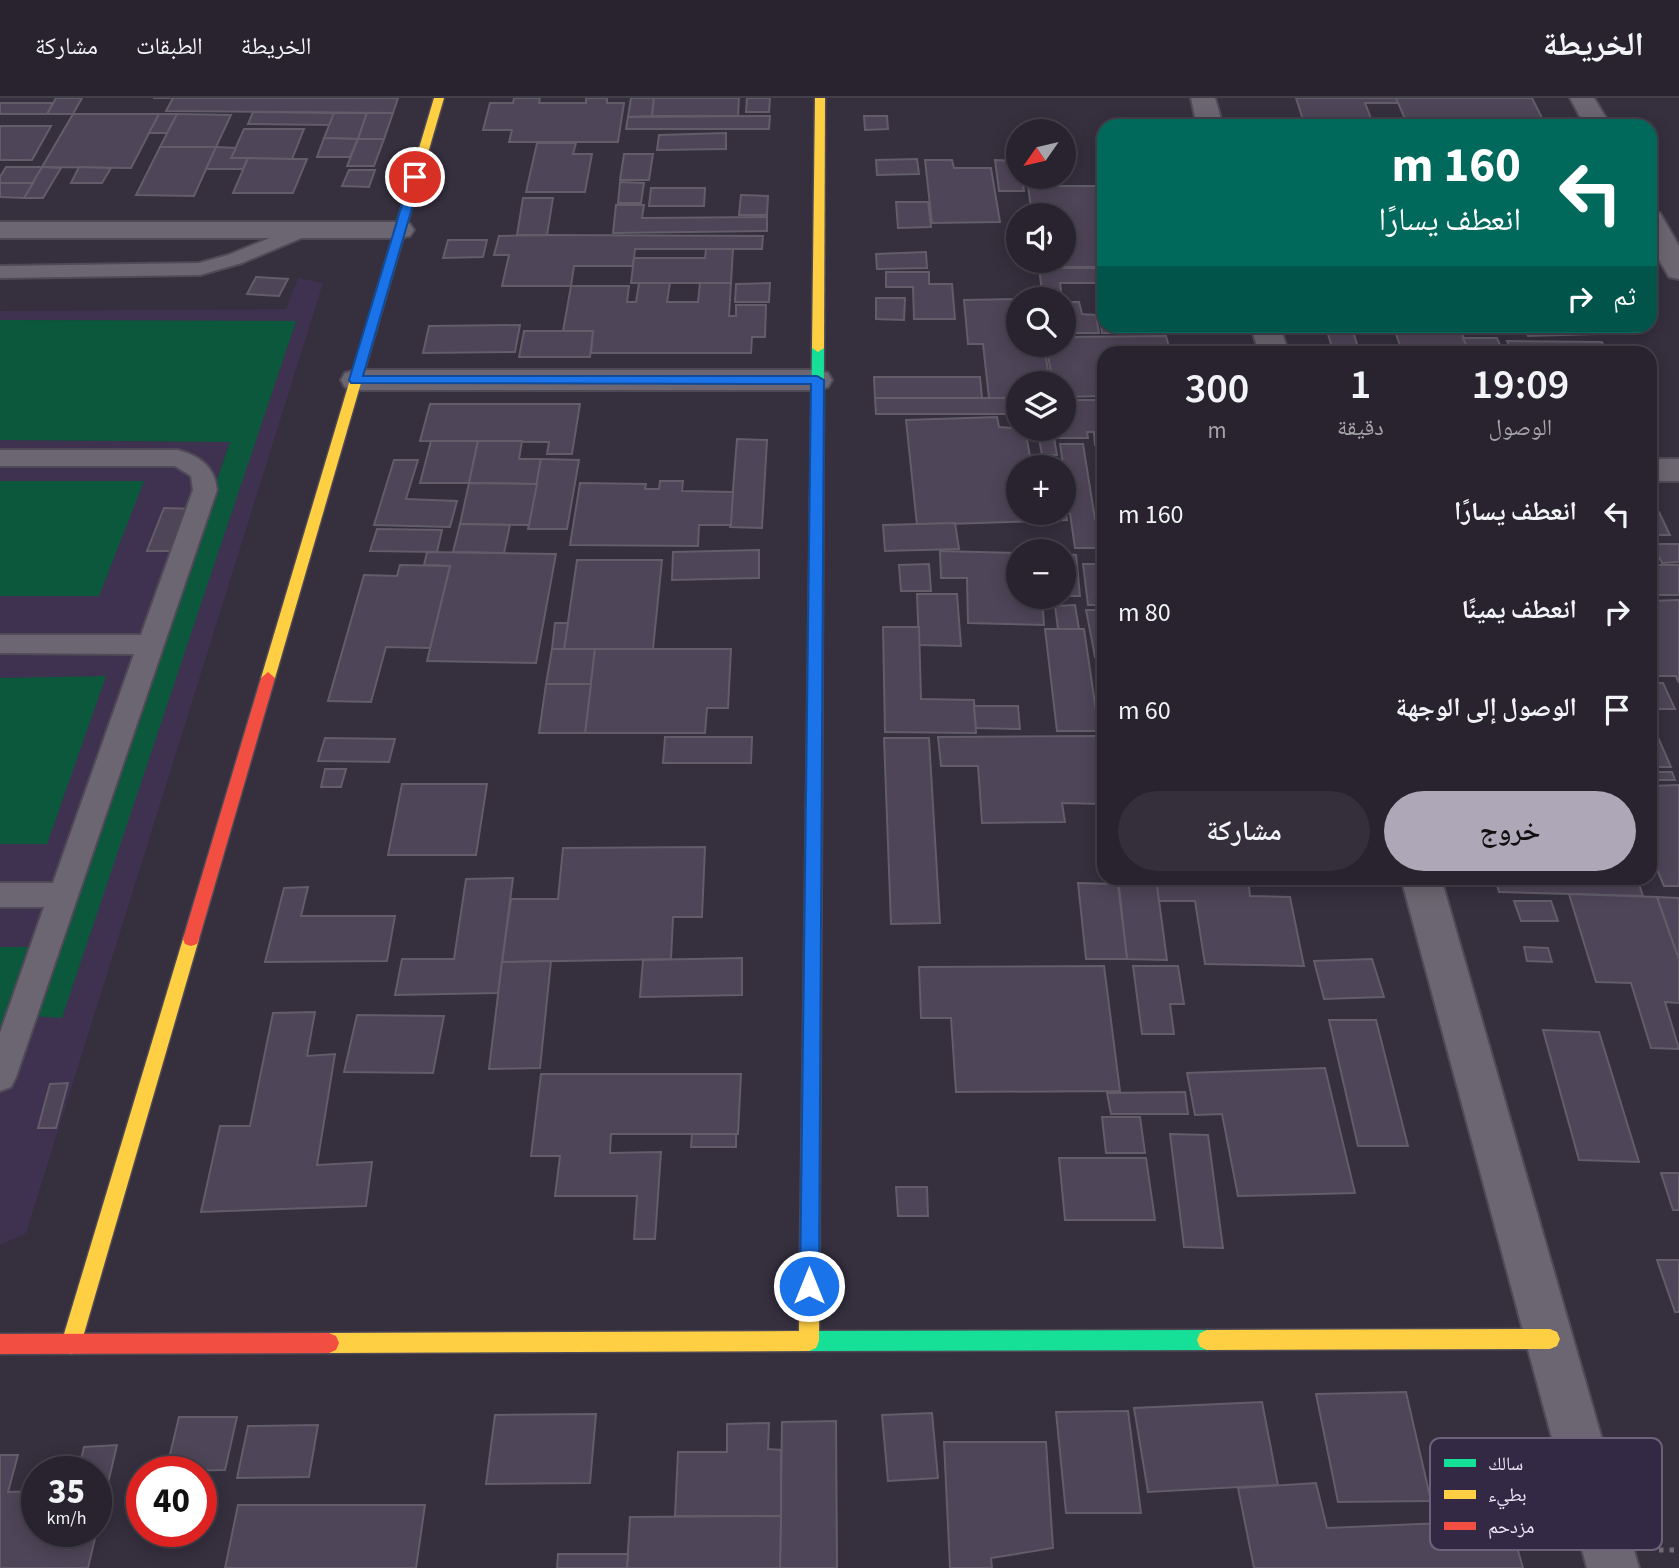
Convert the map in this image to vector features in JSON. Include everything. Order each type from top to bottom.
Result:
[{"type":"street","points":[[71,1344],[439,98]]},
{"type":"street","points":[[809,1341],[820,98]]},
{"type":"street","points":[[1203,98],[1208,119]]},
{"type":"street","points":[[1582,98],[1594,119]]},
{"type":"street","points":[[0,230],[400,230]]},
{"type":"street","points":[[1657,232],[1679,271]]},
{"type":"street","points":[[356,380],[817,380]]},
{"type":"street","points":[[1657,470],[1679,470]]},
{"type":"street","points":[[1423,885],[1577,1438]]},
{"type":"street","points":[[0,1344],[1550,1339]]},
{"type":"street","points":[[1608,1550],[1613,1568]]},
{"type":"lane","points":[[0,272],[200,269],[235,259],[304,230]]},
{"type":"lane","points":[[0,458],[168,457],[192,463],[204,474],[206,485],[204,498],[0,1077]]},
{"type":"lane","points":[[0,644],[150,645]]},
{"type":"lane","points":[[0,895],[62,895]]},
{"type":"shaded area","points":[[298,278],[323,283],[26,1233],[0,1245],[0,440],[230,442],[33,1016],[296,322],[0,320],[0,311],[286,309]]},
{"type":"green space","points":[[0,320],[296,321],[62,1018],[32,1016],[230,442],[0,440]]},
{"type":"green space","points":[[0,481],[144,481],[99,596],[0,596]]},
{"type":"green space","points":[[106,676],[47,844],[0,844],[0,678]]},
{"type":"green space","points":[[0,947],[39,947],[0,1060]]},
{"type":"building","points":[[56,98],[82,98],[73,114],[47,114]]},
{"type":"building","points":[[173,98],[398,98],[393,113],[166,111]]},
{"type":"building","points":[[514,98],[540,98],[539,103],[586,103],[586,98],[607,98],[607,103],[624,103],[618,142],[509,142],[512,130],[483,130],[490,103],[513,103]]},
{"type":"building","points":[[631,98],[654,98],[652,116],[628,117]]},
{"type":"building","points":[[654,98],[739,98],[738,116],[652,116]]},
{"type":"building","points":[[747,98],[770,98],[769,112],[746,112]]},
{"type":"building","points":[[1296,98],[1396,98],[1398,103],[1365,103],[1371,119],[1303,119]]},
{"type":"building","points":[[1396,98],[1532,98],[1542,119],[1405,119]]},
{"type":"building","points":[[0,103],[53,103],[47,114],[0,114]]},
{"type":"building","points":[[253,112],[334,113],[330,125],[248,124]]},
{"type":"building","points":[[334,113],[367,113],[358,139],[324,138]]},
{"type":"building","points":[[367,113],[393,113],[384,139],[358,139]]},
{"type":"building","points":[[73,114],[159,114],[131,168],[42,167]]},
{"type":"building","points":[[159,114],[177,114],[167,133],[149,133]]},
{"type":"building","points":[[177,114],[231,115],[216,147],[160,147]]},
{"type":"building","points":[[770,116],[769,129],[626,129],[628,117]]},
{"type":"building","points":[[864,116],[887,116],[888,129],[865,130]]},
{"type":"building","points":[[0,126],[51,126],[32,160],[0,160]]},
{"type":"building","points":[[244,129],[304,129],[292,159],[231,158]]},
{"type":"building","points":[[726,133],[726,149],[657,150],[659,135]]},
{"type":"building","points":[[324,138],[358,139],[350,157],[317,157]]},
{"type":"building","points":[[358,139],[384,139],[374,166],[347,166]]},
{"type":"building","points":[[537,143],[576,143],[573,154],[592,154],[585,192],[526,192]]},
{"type":"building","points":[[160,147],[216,147],[194,196],[136,195]]},
{"type":"building","points":[[216,147],[236,148],[231,158],[248,158],[243,169],[206,169]]},
{"type":"building","points":[[624,154],[653,154],[649,180],[620,180]]},
{"type":"building","points":[[248,158],[307,159],[293,193],[233,193]]},
{"type":"building","points":[[917,159],[919,174],[877,175],[876,160]]},
{"type":"building","points":[[925,160],[952,160],[954,168],[991,168],[1000,222],[932,223]]},
{"type":"building","points":[[995,160],[1006,160],[1006,189],[1024,191],[999,191]]},
{"type":"building","points":[[6,167],[42,167],[33,183],[0,183],[0,177]]},
{"type":"building","points":[[42,167],[61,168],[43,198],[24,198]]},
{"type":"building","points":[[79,167],[111,168],[102,183],[71,183]]},
{"type":"building","points":[[349,170],[375,170],[369,187],[342,186]]},
{"type":"building","points":[[620,182],[644,183],[641,203],[618,203]]},
{"type":"building","points":[[0,183],[33,183],[24,198],[0,197]]},
{"type":"building","points":[[1097,186],[1097,267],[1076,267],[1076,203],[1030,203],[1028,189]]},
{"type":"building","points":[[651,188],[705,188],[704,206],[649,206]]},
{"type":"building","points":[[741,195],[768,196],[767,215],[739,215]]},
{"type":"building","points":[[523,198],[553,198],[547,235],[517,235]]},
{"type":"building","points":[[896,202],[928,202],[931,227],[898,228]]},
{"type":"building","points":[[616,205],[644,205],[642,218],[767,217],[767,231],[613,233]]},
{"type":"building","points":[[499,236],[763,236],[762,249],[635,249],[633,266],[574,266],[571,286],[502,286],[509,255],[494,255]]},
{"type":"building","points":[[448,240],[487,240],[483,257],[443,258]]},
{"type":"building","points":[[706,249],[733,249],[731,283],[631,283],[634,258],[705,258]]},
{"type":"building","points":[[926,252],[927,268],[877,269],[876,254]]},
{"type":"building","points":[[1076,268],[1097,268],[1097,283],[1060,283],[1060,287],[1041,287],[1040,273],[1076,273]]},
{"type":"building","points":[[886,272],[929,272],[929,284],[952,284],[955,319],[914,319],[913,287],[886,287]]},
{"type":"building","points":[[256,277],[288,279],[279,296],[247,294]]},
{"type":"building","points":[[639,283],[670,283],[667,302],[698,302],[700,283],[731,283],[729,316],[736,316],[736,305],[766,305],[765,337],[752,337],[751,353],[591,353],[593,331],[563,331],[571,286],[629,286],[627,302],[636,302]]},
{"type":"building","points":[[770,283],[769,302],[735,302],[736,284]]},
{"type":"building","points":[[876,298],[905,298],[904,320],[876,319]]},
{"type":"building","points":[[1006,299],[1006,357],[1046,357],[1048,371],[1006,371],[1006,398],[989,398],[983,344],[968,344],[964,300]]},
{"type":"building","points":[[1076,302],[1079,302],[1082,314],[1096,315],[1097,333],[1076,333]]},
{"type":"building","points":[[520,325],[515,352],[423,353],[429,326]]},
{"type":"building","points":[[524,331],[593,331],[590,357],[519,357]]},
{"type":"building","points":[[1328,333],[1354,333],[1358,346],[1332,346]]},
{"type":"building","points":[[1396,333],[1462,333],[1467,346],[1400,345]]},
{"type":"building","points":[[1526,333],[1596,334],[1528,336]]},
{"type":"building","points":[[1166,336],[1169,346],[1097,346],[1097,396],[1076,397],[1076,371],[1051,371],[1048,357],[1076,357],[1076,337]]},
{"type":"building","points":[[1463,338],[1497,338],[1500,346],[1466,346]]},
{"type":"building","points":[[1507,341],[1602,342],[1604,346],[1509,346]]},
{"type":"building","points":[[874,377],[980,377],[982,398],[875,398]]},
{"type":"building","points":[[875,398],[1006,398],[1006,414],[876,414]]},
{"type":"building","points":[[1076,400],[1097,400],[1097,432],[1087,432],[1088,438],[1076,438]]},
{"type":"building","points":[[430,404],[580,404],[572,454],[547,454],[549,442],[420,441]]},
{"type":"building","points":[[997,417],[999,427],[1006,428],[1006,441],[1027,441],[1030,455],[1006,455],[1006,522],[917,525],[906,420]]},
{"type":"building","points":[[737,439],[767,440],[762,528],[730,527]]},
{"type":"building","points":[[431,441],[478,441],[469,483],[420,483]]},
{"type":"building","points":[[478,441],[522,441],[519,459],[541,459],[537,484],[469,483]]},
{"type":"building","points":[[1039,441],[1055,441],[1057,455],[1042,455]]},
{"type":"building","points":[[1060,444],[1083,444],[1097,519],[1097,548],[1076,548],[1072,525],[1076,525],[1076,455],[1062,455]]},
{"type":"building","points":[[541,459],[579,460],[567,529],[528,529]]},
{"type":"building","points":[[394,460],[418,460],[406,499],[457,501],[450,527],[374,525]]},
{"type":"building","points":[[660,481],[683,481],[682,491],[733,492],[731,525],[699,525],[698,546],[570,545],[580,483],[646,484],[645,489],[659,489]]},
{"type":"building","points":[[469,483],[537,484],[529,525],[460,524]]},
{"type":"building","points":[[164,508],[195,509],[179,551],[147,551]]},
{"type":"building","points":[[1657,512],[1659,512],[1670,535],[1657,535]]},
{"type":"building","points":[[955,523],[959,549],[885,551],[883,525]]},
{"type":"building","points":[[460,524],[510,525],[504,553],[453,552]]},
{"type":"building","points":[[377,529],[442,530],[437,552],[370,551]]},
{"type":"building","points":[[1657,544],[1679,544],[1679,562],[1662,563],[1657,554]]},
{"type":"building","points":[[759,550],[759,578],[672,580],[673,552]]},
{"type":"building","points":[[940,551],[1006,553],[1006,609],[1043,609],[1044,625],[968,623],[967,578],[941,578]]},
{"type":"building","points":[[427,552],[556,554],[536,663],[427,661],[450,566],[424,565]]},
{"type":"building","points":[[1076,555],[1080,596],[1076,596]]},
{"type":"building","points":[[577,560],[662,560],[653,649],[564,649]]},
{"type":"building","points":[[929,564],[931,591],[901,591],[899,565]]},
{"type":"building","points":[[1083,564],[1097,564],[1097,605],[1088,605]]},
{"type":"building","points":[[400,565],[450,566],[430,648],[386,647],[371,702],[328,701],[364,575],[397,576]]},
{"type":"building","points":[[1657,565],[1679,565],[1679,595],[1657,595]]},
{"type":"building","points":[[917,594],[957,594],[961,646],[919,645]]},
{"type":"building","points":[[1679,600],[1679,683],[1676,676],[1657,676],[1657,601]]},
{"type":"building","points":[[1055,609],[1076,609],[1079,629],[1058,629]]},
{"type":"building","points":[[1086,610],[1097,610],[1095,657]]},
{"type":"building","points":[[555,623],[568,623],[564,649],[552,649]]},
{"type":"building","points":[[883,627],[919,627],[921,699],[974,700],[976,733],[885,732]]},
{"type":"building","points":[[1045,629],[1084,629],[1097,731],[1057,731]]},
{"type":"building","points":[[552,649],[595,649],[591,684],[546,684]]},
{"type":"building","points":[[595,649],[731,649],[728,708],[707,708],[705,733],[585,733]]},
{"type":"building","points":[[1657,683],[1663,683],[1675,709],[1657,709]]},
{"type":"building","points":[[546,684],[591,684],[585,733],[539,733]]},
{"type":"building","points":[[974,706],[1018,706],[1020,729],[976,728]]},
{"type":"building","points":[[1657,735],[1671,767],[1657,767]]},
{"type":"building","points":[[1096,736],[1097,804],[1062,803],[1065,822],[982,823],[978,766],[941,766],[938,737]]},
{"type":"building","points":[[665,737],[752,737],[751,763],[663,763]]},
{"type":"building","points":[[325,738],[395,739],[389,762],[318,761]]},
{"type":"building","points":[[884,738],[929,738],[940,923],[891,924]]},
{"type":"building","points":[[325,769],[346,769],[341,787],[321,787]]},
{"type":"building","points":[[1657,772],[1672,772],[1675,780],[1657,780]]},
{"type":"building","points":[[402,784],[487,784],[476,855],[388,855]]},
{"type":"building","points":[[1679,785],[1679,886],[1664,886],[1657,870],[1657,786]]},
{"type":"building","points":[[705,847],[702,917],[673,917],[671,959],[502,962],[511,899],[558,899],[563,848]]},
{"type":"building","points":[[513,878],[498,993],[395,995],[402,959],[454,959],[466,879]]},
{"type":"building","points":[[1078,883],[1118,885],[1127,959],[1086,959]]},
{"type":"building","points":[[1119,885],[1157,885],[1167,960],[1127,959]]},
{"type":"building","points":[[1157,885],[1249,885],[1250,896],[1290,897],[1304,966],[1205,964],[1195,901],[1159,901]]},
{"type":"building","points":[[1497,885],[1639,885],[1643,896],[1499,892]]},
{"type":"building","points":[[308,887],[301,916],[395,916],[387,961],[265,962],[284,888]]},
{"type":"building","points":[[1569,894],[1657,897],[1679,959],[1679,1003],[1665,1002],[1679,1049],[1651,1048],[1631,983],[1596,982]]},
{"type":"building","points":[[1657,897],[1679,898],[1679,954],[1677,954]]},
{"type":"building","points":[[1514,901],[1551,901],[1558,921],[1521,921]]},
{"type":"building","points":[[1524,947],[1548,948],[1552,962],[1527,961]]},
{"type":"building","points":[[742,958],[742,995],[640,997],[643,960]]},
{"type":"building","points":[[1372,959],[1384,997],[1324,999],[1314,961]]},
{"type":"building","points":[[551,961],[540,1068],[489,1069],[502,962]]},
{"type":"building","points":[[1104,966],[1120,1091],[956,1092],[951,1018],[921,1018],[919,967]]},
{"type":"building","points":[[1133,966],[1178,966],[1184,1004],[1170,1004],[1174,1034],[1142,1034]]},
{"type":"building","points":[[315,1012],[307,1056],[335,1054],[317,1165],[372,1162],[366,1206],[201,1212],[220,1126],[250,1126],[273,1013]]},
{"type":"building","points":[[357,1015],[444,1016],[433,1073],[344,1072]]},
{"type":"building","points":[[1329,1020],[1376,1020],[1408,1146],[1358,1146]]},
{"type":"building","points":[[1543,1030],[1599,1032],[1639,1162],[1579,1160]]},
{"type":"building","points":[[1325,1068],[1355,1193],[1238,1196],[1222,1114],[1195,1115],[1187,1073]]},
{"type":"building","points":[[541,1074],[741,1074],[738,1134],[611,1134],[610,1153],[661,1152],[655,1239],[634,1239],[637,1196],[555,1196],[560,1156],[531,1156]]},
{"type":"building","points":[[68,1083],[56,1128],[38,1128],[50,1084]]},
{"type":"building","points":[[1185,1092],[1188,1114],[1111,1114],[1107,1093]]},
{"type":"building","points":[[1102,1117],[1140,1117],[1145,1153],[1106,1153]]},
{"type":"building","points":[[692,1134],[736,1134],[736,1147],[691,1147]]},
{"type":"building","points":[[1170,1134],[1208,1135],[1223,1248],[1184,1247]]},
{"type":"building","points":[[1059,1158],[1146,1158],[1155,1220],[1065,1220]]},
{"type":"building","points":[[1661,1173],[1679,1173],[1679,1210],[1673,1210]]},
{"type":"building","points":[[896,1187],[927,1187],[928,1216],[898,1216]]},
{"type":"building","points":[[1657,1260],[1679,1260],[1679,1312],[1675,1312]]},
{"type":"building","points":[[1406,1392],[1430,1501],[1338,1502],[1316,1394]]},
{"type":"building","points":[[1262,1402],[1278,1485],[1148,1492],[1134,1408]]},
{"type":"building","points":[[1128,1411],[1141,1513],[1066,1513],[1056,1412]]},
{"type":"building","points":[[932,1413],[938,1478],[888,1481],[882,1415]]},
{"type":"building","points":[[596,1414],[590,1483],[486,1484],[495,1415]]},
{"type":"building","points":[[179,1417],[237,1417],[225,1470],[217,1470],[217,1456],[170,1456]]},
{"type":"building","points":[[836,1421],[837,1568],[780,1568],[782,1422]]},
{"type":"building","points":[[769,1423],[768,1449],[781,1450],[781,1516],[675,1516],[678,1452],[727,1452],[727,1424]]},
{"type":"building","points":[[318,1425],[309,1477],[237,1478],[248,1426]]},
{"type":"building","points":[[944,1442],[1046,1442],[1053,1548],[991,1558],[992,1568],[950,1568]]},
{"type":"building","points":[[117,1445],[112,1466],[112,1456],[82,1456],[84,1447]]},
{"type":"building","points":[[0,1455],[18,1455],[8,1492],[21,1492],[21,1547],[93,1547],[88,1568],[0,1568]]},
{"type":"building","points":[[1316,1483],[1327,1528],[1430,1524],[1430,1550],[1518,1550],[1523,1568],[1254,1568],[1238,1488]]},
{"type":"building","points":[[238,1505],[425,1505],[416,1568],[225,1568]]},
{"type":"building","points":[[781,1516],[780,1568],[627,1568],[630,1517]]},
{"type":"building","points":[[558,1554],[628,1554],[627,1568],[557,1568]]},
{"type":"traffic: fast","points":[[814,806],[818,348]]},
{"type":"traffic: fast","points":[[808,1341],[1207,1340]]},
{"type":"traffic: slow","points":[[268,678],[439,98]]},
{"type":"traffic: slow","points":[[818,348],[820,98]]},
{"type":"traffic: slow","points":[[809,1341],[814,806]]},
{"type":"traffic: slow","points":[[71,1344],[191,939]]},
{"type":"traffic: slow","points":[[1207,1340],[1550,1339]]},
{"type":"traffic: slow","points":[[329,1343],[808,1341]]},
{"type":"traffic: jam","points":[[191,939],[268,678]]},
{"type":"traffic: jam","points":[[0,1344],[329,1343]]},
{"type":"route","points":[[415,177],[356,380],[817,380],[809,1286]]}]
